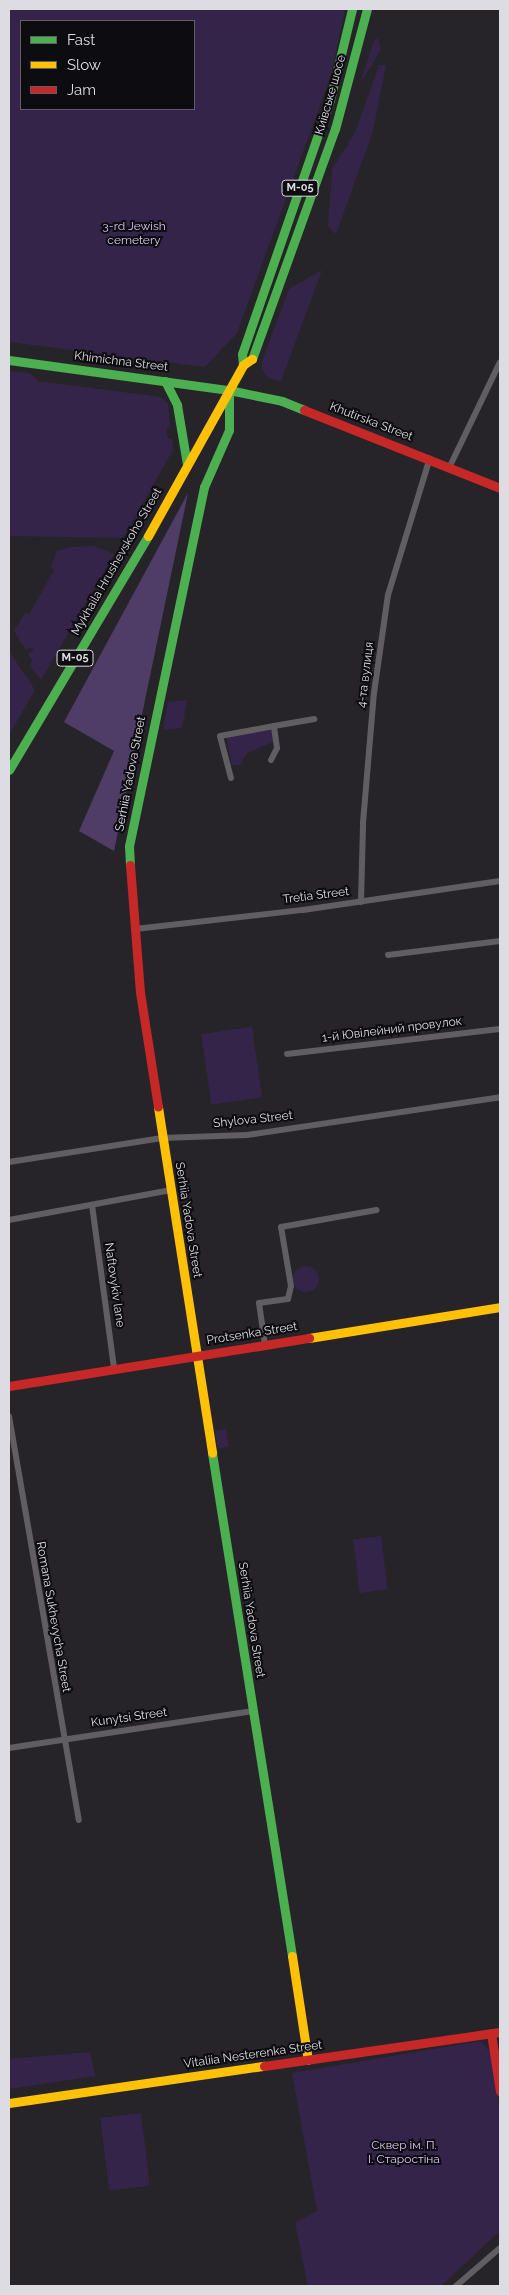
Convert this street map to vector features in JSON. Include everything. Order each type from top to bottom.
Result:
[{"type":"main road","name":"М-05","points":[[243,364],[242,354],[330,100],[352,9]]},
{"type":"main road","name":"Київське шосе","points":[[243,364],[253,358],[345,98],[367,9]]},
{"type":"main road","name":"Khimichna Street","points":[[9,360],[229,390]]},
{"type":"main road","name":"Mykhaila Hrushevskoho Street","points":[[9,770],[243,364]]},
{"type":"main road","points":[[165,381],[178,405],[187,464]]},
{"type":"main road","name":"Khutirska Street","points":[[229,390],[282,401],[430,458],[500,488]]},
{"type":"main road","name":"Serhiia Yadova Street","points":[[229,390],[229,430],[204,487],[132,823],[129,846],[140,992],[308,2060]]},
{"type":"main road","name":"Protsenka Street","points":[[9,1386],[500,1308]]},
{"type":"main road","points":[[496,2033],[500,2090]]},
{"type":"main road","name":"Vitaliia Nesterenka Street","points":[[9,2103],[496,2033]]},
{"type":"street","points":[[450,466],[500,362]]},
{"type":"street","name":"4-та вулиця","points":[[361,902],[363,823],[374,693],[388,595],[430,458]]},
{"type":"street","points":[[232,778],[220,736],[314,719]]},
{"type":"street","points":[[271,760],[277,748],[274,726]]},
{"type":"street","name":"Tretia Street","points":[[135,929],[361,902],[500,881]]},
{"type":"street","points":[[388,955],[500,941]]},
{"type":"street","name":"1-й Ювілейний провулок","points":[[287,1054],[500,1029]]},
{"type":"street","name":"Shylova Street","points":[[9,1162],[162,1138],[247,1135],[500,1097]]},
{"type":"street","points":[[9,1220],[170,1190]]},
{"type":"street","name":"Naftovykiv lane","points":[[92,1205],[114,1368]]},
{"type":"street","points":[[265,1344],[259,1303],[288,1299],[291,1286],[281,1226],[376,1210]]},
{"type":"street","name":"Romana Sukhevycha Street","points":[[9,1416],[62,1739],[79,1820]]},
{"type":"street","name":"Kunytsi Street","points":[[9,1748],[253,1711]]},
{"type":"street","points":[[456,2286],[500,2248]]},
{"type":"green space","name":"3-rd Jewish cemetery","points":[[9,9],[345,9],[331,75],[237,333],[205,367],[9,342]]},
{"type":"green space","points":[[378,38],[381,50],[360,83],[374,41]]},
{"type":"green space","points":[[379,65],[386,65],[373,131],[336,234],[328,226],[332,169],[355,133]]},
{"type":"green space","points":[[322,270],[281,381],[268,378],[262,369],[262,361],[289,289]]},
{"type":"green space","points":[[9,371],[29,373],[38,381],[161,397],[168,404],[170,427],[166,428],[168,439],[172,439],[173,450],[123,538],[9,536]]},
{"type":"green space","points":[[94,546],[114,554],[41,680],[30,666],[32,660],[28,654],[34,650],[31,647],[26,650],[14,631],[25,613],[29,615],[54,570],[51,567],[57,551],[70,547]]},
{"type":"green space","points":[[9,651],[35,690],[9,735]]},
{"type":"green space","points":[[187,700],[182,728],[163,730],[168,702]]},
{"type":"green space","points":[[273,728],[275,741],[247,753],[240,765],[232,765],[226,734]]},
{"type":"green space","points":[[252,1027],[262,1097],[211,1104],[201,1034]]},
{"type":"green space","points":[[306,1266],[316,1269],[319,1279],[316,1289],[306,1292],[296,1289],[293,1279],[296,1269]]},
{"type":"green space","points":[[226,1429],[229,1447],[218,1448],[215,1431]]},
{"type":"green space","points":[[381,1536],[388,1590],[360,1593],[353,1539]]},
{"type":"green space","name":"Сквер ім. П. І. Старостіна","points":[[481,2041],[492,2055],[500,2116],[500,2231],[441,2286],[308,2286],[295,2223],[317,2211],[292,2073]]},
{"type":"green space","points":[[90,2052],[95,2076],[9,2089],[9,2059]]},
{"type":"green space","points":[[141,2113],[150,2185],[109,2190],[100,2118]]},
{"type":"shaded area","points":[[188,493],[114,851],[79,831],[114,751],[64,722]]},
{"type":"traffic: fast","points":[[243,365],[242,354],[330,100],[352,9]]},
{"type":"traffic: fast","points":[[252,359],[335,129],[367,9]]},
{"type":"traffic: fast","points":[[9,360],[229,390],[282,401],[304,410]]},
{"type":"traffic: fast","points":[[165,381],[177,405],[187,464]]},
{"type":"traffic: fast","points":[[130,865],[129,846],[204,487],[229,430],[229,390]]},
{"type":"traffic: fast","points":[[9,770],[148,536]]},
{"type":"traffic: fast","points":[[212,1453],[292,1956]]},
{"type":"traffic: slow","points":[[148,536],[243,365],[252,359]]},
{"type":"traffic: slow","points":[[158,1107],[212,1453]]},
{"type":"traffic: slow","points":[[309,1338],[500,1307]]},
{"type":"traffic: slow","points":[[292,1956],[308,2060]]},
{"type":"traffic: slow","points":[[9,2103],[264,2066]]},
{"type":"traffic: jam","points":[[304,410],[500,488]]},
{"type":"traffic: jam","points":[[130,865],[140,992],[158,1107]]},
{"type":"traffic: jam","points":[[9,1386],[309,1338]]},
{"type":"traffic: jam","points":[[264,2066],[500,2032]]},
{"type":"traffic: jam","points":[[491,2033],[500,2091]]}]
